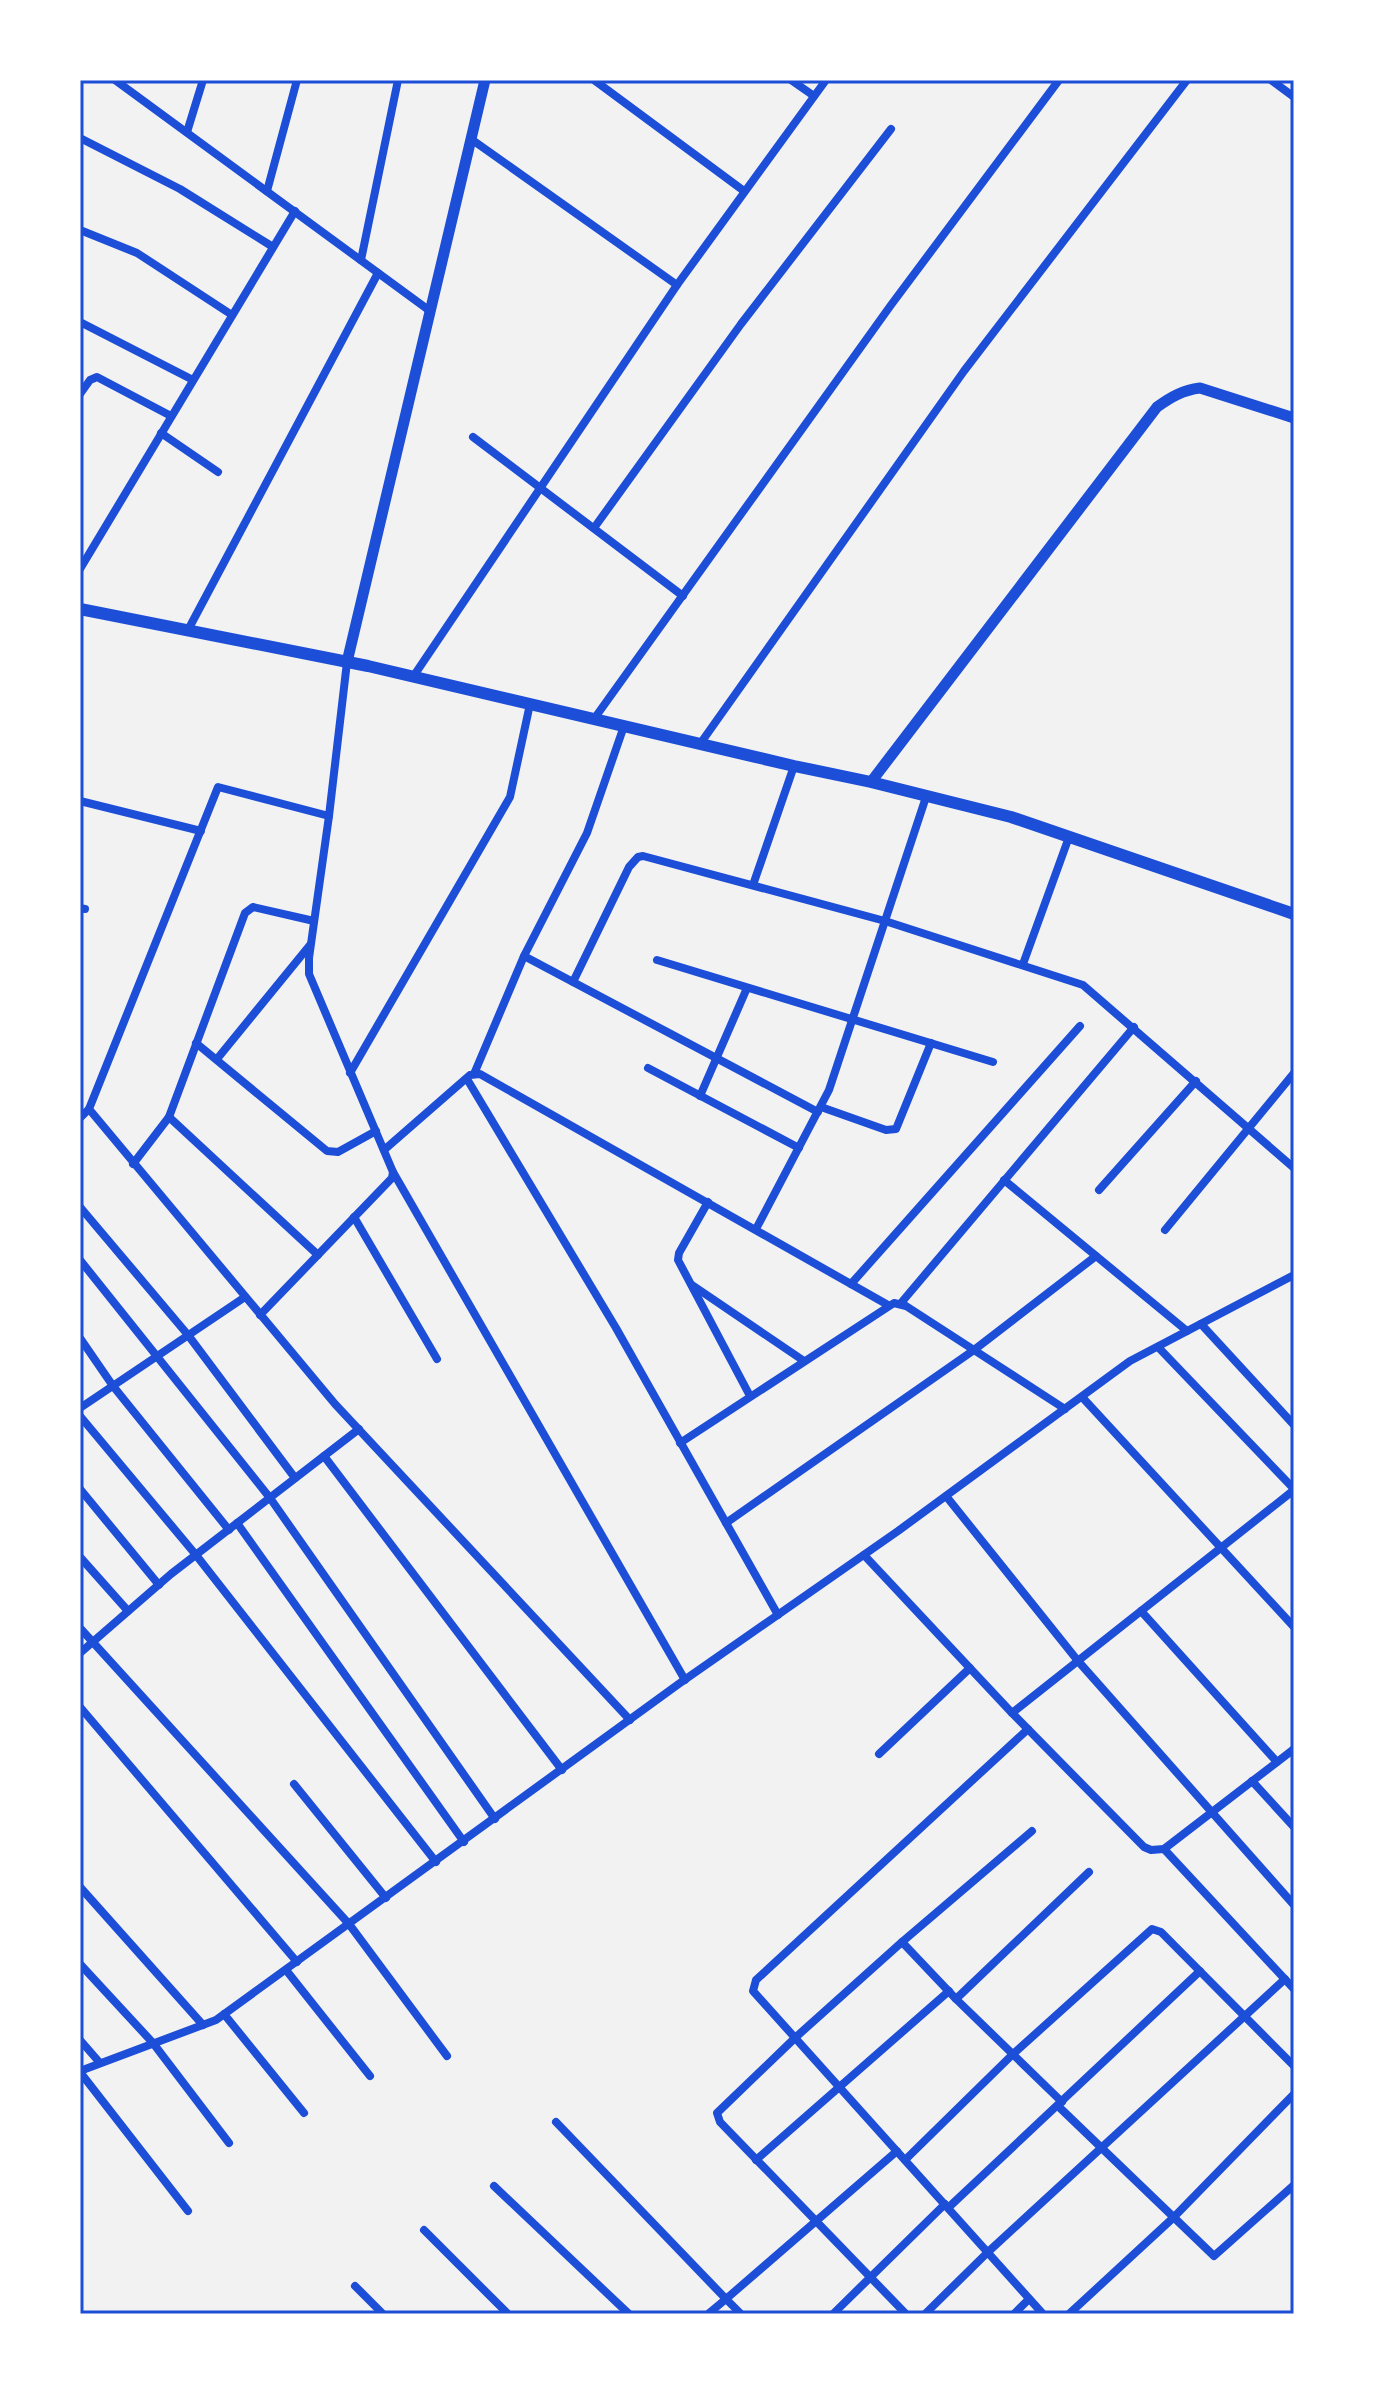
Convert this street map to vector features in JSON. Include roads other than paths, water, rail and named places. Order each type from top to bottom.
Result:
[{"type":"main road","points":[[80,609],[347,662],[1011,817],[1294,914]]},
{"type":"street","points":[[115,80],[430,311]]},
{"type":"street","points":[[187,132],[203,80]]},
{"type":"street","points":[[267,191],[297,80]]},
{"type":"street","points":[[361,260],[398,80]]},
{"type":"street","points":[[485,80],[347,662],[309,974],[393,1172],[685,1680]]},
{"type":"street","points":[[594,80],[744,191]]},
{"type":"street","points":[[791,80],[814,96]]},
{"type":"street","points":[[413,677],[677,285],[826,80]]},
{"type":"street","points":[[594,719],[891,305],[1059,80]]},
{"type":"street","points":[[700,744],[964,371],[1187,80]]},
{"type":"street","points":[[1271,80],[1294,97]]},
{"type":"street","points":[[594,528],[741,324],[891,129]]},
{"type":"street","points":[[80,138],[180,189],[273,247]]},
{"type":"street","points":[[471,139],[677,285]]},
{"type":"street","points":[[80,569],[295,211]]},
{"type":"street","points":[[80,230],[137,253],[232,315]]},
{"type":"street","points":[[188,630],[378,273]]},
{"type":"street","points":[[80,322],[193,380]]},
{"type":"street","points":[[80,394],[90,380],[97,377],[171,416]]},
{"type":"street","points":[[871,782],[1157,407],[1173,395],[1200,388],[1294,418]]},
{"type":"street","points":[[161,433],[218,472]]},
{"type":"street","points":[[473,437],[683,596]]},
{"type":"street","points":[[350,1073],[510,797],[530,704]]},
{"type":"street","points":[[384,1150],[471,1076],[524,956],[584,840],[624,726]]},
{"type":"street","points":[[753,885],[794,766]]},
{"type":"street","points":[[80,1118],[89,1109],[218,787],[329,816]]},
{"type":"street","points":[[756,1229],[829,1090],[926,797]]},
{"type":"street","points":[[80,801],[201,831]]},
{"type":"street","points":[[1023,964],[1069,837]]},
{"type":"street","points":[[573,982],[629,867],[643,856],[885,921],[1083,985],[1294,1168]]},
{"type":"street","points":[[133,1164],[169,1117],[248,909],[253,907],[314,921]]},
{"type":"street","points":[[217,1059],[311,945]]},
{"type":"street","points":[[524,956],[820,1110],[886,1130],[896,1129],[931,1043]]},
{"type":"street","points":[[657,960],[993,1062]]},
{"type":"street","points":[[700,1096],[747,988]]},
{"type":"street","points":[[851,1284],[1080,1026]]},
{"type":"street","points":[[680,1443],[888,1305],[901,1303],[1134,1027]]},
{"type":"street","points":[[196,1043],[327,1151],[338,1152],[376,1131]]},
{"type":"street","points":[[648,1068],[799,1148]]},
{"type":"street","points":[[1165,1230],[1294,1073]]},
{"type":"street","points":[[471,1076],[485,1076],[888,1305]]},
{"type":"street","points":[[471,1076],[778,1615]]},
{"type":"street","points":[[1099,1190],[1196,1081]]},
{"type":"street","points":[[89,1109],[359,1429],[630,1720]]},
{"type":"street","points":[[169,1117],[318,1255]]},
{"type":"street","points":[[260,1315],[392,1178],[393,1172]]},
{"type":"street","points":[[1004,1180],[1187,1331]]},
{"type":"street","points":[[708,1202],[679,1253],[679,1266],[750,1396]]},
{"type":"street","points":[[80,1207],[188,1335],[295,1478]]},
{"type":"street","points":[[354,1217],[437,1359]]},
{"type":"street","points":[[726,1523],[974,1350],[1096,1256]]},
{"type":"street","points":[[80,1260],[270,1498],[495,1819]]},
{"type":"street","points":[[188,2211],[80,2072],[224,2014],[1130,1361],[1294,1275]]},
{"type":"street","points":[[688,1283],[804,1361]]},
{"type":"street","points":[[80,1408],[245,1297]]},
{"type":"street","points":[[901,1303],[1065,1409]]},
{"type":"street","points":[[1201,1324],[1294,1425]]},
{"type":"street","points":[[80,1338],[113,1386],[229,1530]]},
{"type":"street","points":[[1012,1713],[1294,1490],[1158,1347]]},
{"type":"street","points":[[1082,1397],[1294,1627]]},
{"type":"street","points":[[80,1416],[196,1555],[436,1862]]},
{"type":"street","points":[[80,1653],[196,1555],[359,1429]]},
{"type":"street","points":[[324,1456],[562,1770]]},
{"type":"street","points":[[80,1489],[159,1585]]},
{"type":"street","points":[[946,1496],[1078,1661],[1294,1905]]},
{"type":"street","points":[[237,1523],[464,1842]]},
{"type":"street","points":[[864,1555],[1012,1713],[1144,1847],[1164,1849],[1294,1749]]},
{"type":"street","points":[[80,1557],[128,1611]]},
{"type":"street","points":[[1141,1611],[1277,1762]]},
{"type":"street","points":[[80,1628],[349,1924],[447,2056]]},
{"type":"street","points":[[879,1754],[970,1668]]},
{"type":"street","points":[[80,1707],[297,1962]]},
{"type":"street","points":[[1028,1729],[756,1980],[753,1991],[1043,2314]]},
{"type":"street","points":[[1252,1781],[1294,1827]]},
{"type":"street","points":[[294,1784],[386,1898]]},
{"type":"street","points":[[906,2314],[720,2122],[717,2113],[902,1942],[1032,1831]]},
{"type":"street","points":[[1164,1849],[1294,1989]]},
{"type":"street","points":[[956,1999],[1089,1872]]},
{"type":"street","points":[[80,1887],[203,2025]]},
{"type":"street","points":[[905,2160],[1012,2055],[1149,1931],[1161,1932],[1294,2066]]},
{"type":"street","points":[[902,1942],[1101,2148],[1212,2254],[1216,2255],[1294,2185]]},
{"type":"street","points":[[80,1964],[153,2043],[229,2143]]},
{"type":"street","points":[[286,1970],[370,2076]]},
{"type":"street","points":[[833,2314],[869,2276],[1060,2104],[1200,1971]]},
{"type":"street","points":[[925,2314],[988,2252],[1285,1979]]},
{"type":"street","points":[[756,2160],[949,1991]]},
{"type":"street","points":[[224,2014],[304,2113]]},
{"type":"street","points":[[80,2040],[100,2063]]},
{"type":"street","points":[[1069,2314],[1173,2218],[1294,2094]]},
{"type":"street","points":[[556,2122],[741,2314]]},
{"type":"street","points":[[708,2314],[897,2151]]},
{"type":"street","points":[[494,2186],[629,2314]]},
{"type":"street","points":[[424,2230],[508,2314]]},
{"type":"street","points":[[355,2286],[383,2314]]},
{"type":"street","points":[[1014,2314],[1029,2299]]}]
